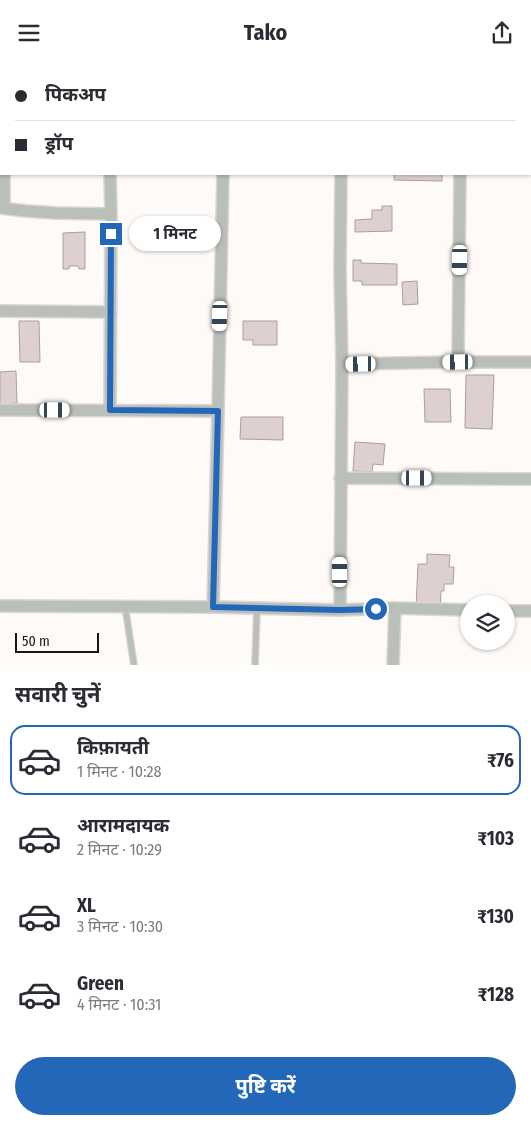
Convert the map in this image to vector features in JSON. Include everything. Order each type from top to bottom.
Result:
[{"type":"street","points":[[4,175],[2,208],[49,213],[111,214]]},
{"type":"street","points":[[110,175],[110,410]]},
{"type":"street","points":[[213,607],[223,175]]},
{"type":"street","points":[[340,610],[341,175]]},
{"type":"street","points":[[458,362],[460,175]]},
{"type":"street","points":[[0,311],[111,312]]},
{"type":"street","points":[[342,364],[531,362]]},
{"type":"street","points":[[0,410],[218,411]]},
{"type":"street","points":[[340,478],[531,479]]},
{"type":"street","points":[[0,606],[460,610]]},
{"type":"street","points":[[393,665],[394,608]]},
{"type":"street","points":[[515,611],[531,611]]},
{"type":"lane","points":[[125,606],[134,665]]},
{"type":"lane","points":[[255,665],[257,608]]},
{"type":"building","points":[[394,175],[442,175],[442,181],[394,180]]},
{"type":"building","points":[[382,206],[392,206],[392,231],[355,232],[355,220],[372,219],[372,210],[382,210]]},
{"type":"building","points":[[85,232],[85,269],[79,269],[78,266],[69,266],[69,269],[63,269],[63,233]]},
{"type":"building","points":[[353,260],[361,260],[361,263],[397,264],[397,285],[362,285],[362,281],[353,281]]},
{"type":"building","points":[[417,281],[418,304],[403,305],[402,282]]},
{"type":"building","points":[[19,321],[39,321],[40,362],[20,362]]},
{"type":"building","points":[[243,321],[277,321],[277,345],[253,345],[253,340],[243,340]]},
{"type":"building","points":[[16,371],[17,403],[0,404],[0,372]]},
{"type":"building","points":[[466,375],[494,375],[492,429],[465,428]]},
{"type":"building","points":[[424,389],[450,389],[451,422],[425,422]]},
{"type":"building","points":[[241,417],[283,417],[283,440],[240,439]]},
{"type":"building","points":[[355,442],[385,444],[383,465],[373,464],[372,472],[353,471]]},
{"type":"building","points":[[427,554],[450,555],[449,567],[454,567],[453,584],[444,584],[444,591],[441,591],[440,609],[416,608],[418,564],[427,564]]},
{"type":"route","points":[[111,234],[110,410],[218,411],[213,607],[376,609]]}]
